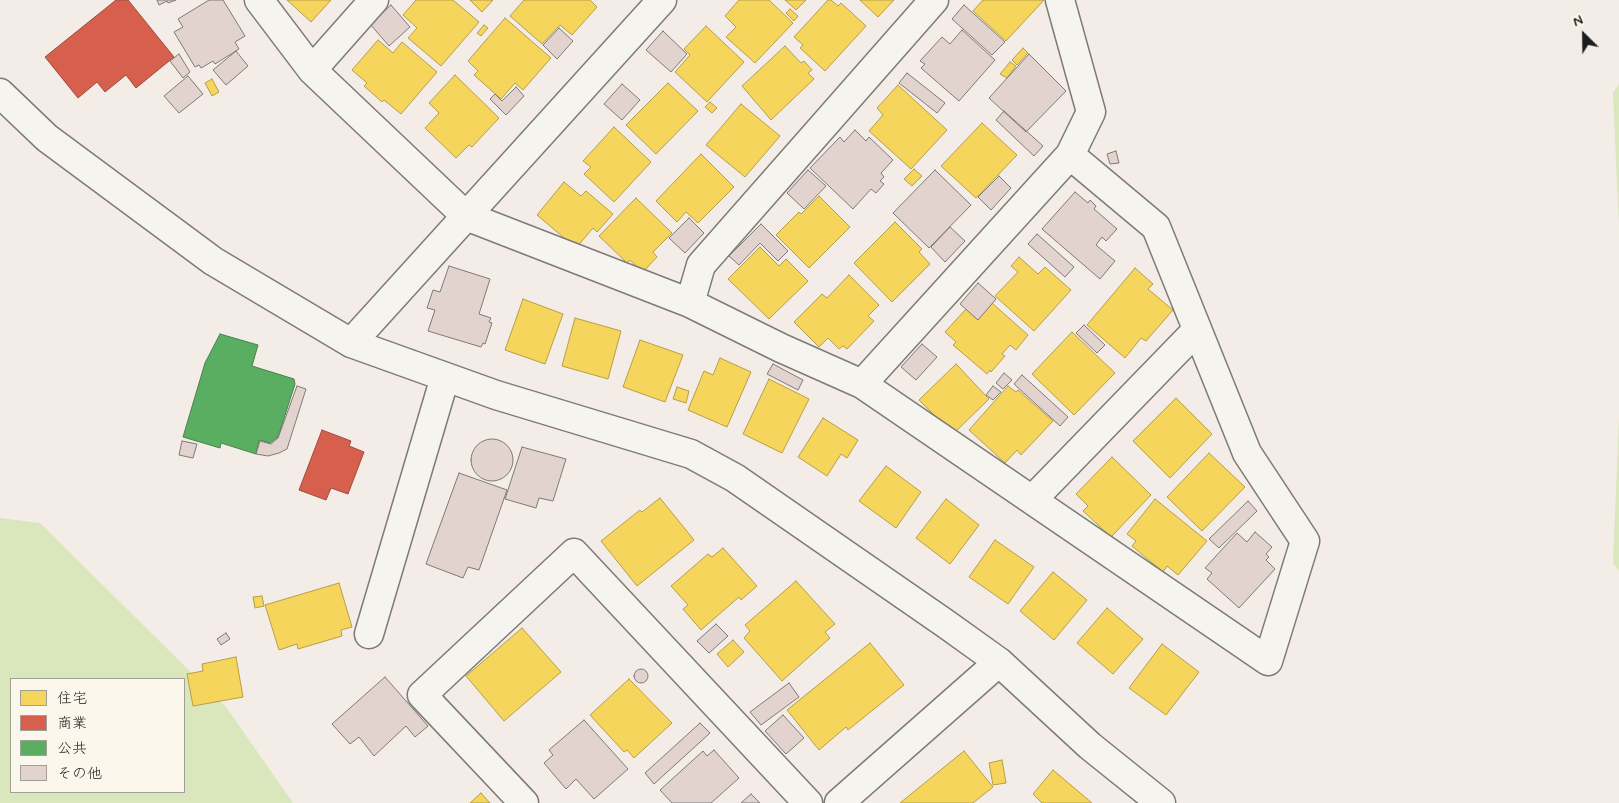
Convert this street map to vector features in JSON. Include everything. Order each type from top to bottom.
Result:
[{"type":"street","points":[[259,0],[312,70],[466,216],[690,303],[781,348],[862,384],[1268,661],[1305,541],[1247,453],[1156,226],[1070,155]]},
{"type":"street","points":[[312,70],[374,0]]},
{"type":"street","points":[[351,343],[662,0]]},
{"type":"street","points":[[690,303],[701,265],[934,0]]},
{"type":"street","points":[[862,384],[1070,155],[1091,112],[1060,0]]},
{"type":"street","points":[[0,93],[47,138],[213,262],[351,343],[496,395],[692,454],[735,478],[999,662],[1090,746],[1161,803]]},
{"type":"street","points":[[1032,500],[1197,330]]},
{"type":"street","points":[[369,634],[446,377]]},
{"type":"street","points":[[524,803],[422,695],[574,552],[808,803]]},
{"type":"street","points":[[839,803],[999,662]]},
{"type":"green space","points":[[1619,84],[1619,227],[1613,93]]},
{"type":"green space","points":[[1619,418],[1619,571],[1613,563]]},
{"type":"green space","points":[[0,518],[40,523],[226,707],[293,803],[0,803]]},
{"type":"building: 住宅","points":[[287,0],[331,0],[311,22]]},
{"type":"building: 住宅","points":[[416,0],[453,0],[479,22],[441,66],[408,38],[417,28],[403,15]]},
{"type":"building: 住宅","points":[[470,0],[493,0],[482,12]]},
{"type":"building: 住宅","points":[[524,0],[590,0],[597,7],[572,35],[560,25],[542,44],[510,16]]},
{"type":"building: 住宅","points":[[739,0],[769,0],[793,23],[755,63],[726,37],[736,27],[725,16]]},
{"type":"building: 住宅","points":[[785,0],[806,0],[796,10]]},
{"type":"building: 住宅","points":[[828,0],[831,0],[838,6],[841,3],[866,26],[825,71],[800,48],[803,45],[794,37]]},
{"type":"building: 住宅","points":[[860,0],[894,0],[878,17]]},
{"type":"building: 住宅","points":[[983,0],[1044,0],[1006,41],[973,11]]},
{"type":"building: 住宅","points":[[790,9],[798,16],[794,21],[786,13]]},
{"type":"building: 住宅","points":[[505,18],[551,58],[523,90],[515,83],[501,99],[474,75],[478,71],[468,61]]},
{"type":"building: 住宅","points":[[484,25],[488,28],[481,36],[477,33]]},
{"type":"building: 住宅","points":[[706,26],[744,62],[707,102],[675,72],[690,55],[684,49]]},
{"type":"building: 住宅","points":[[378,40],[393,53],[402,42],[437,72],[401,114],[384,100],[382,102],[364,86],[367,83],[352,70]]},
{"type":"building: 住宅","points":[[785,46],[801,63],[804,61],[812,70],[808,73],[814,79],[771,120],[742,86]]},
{"type":"building: 住宅","points":[[1023,48],[1028,53],[1017,65],[1012,60]]},
{"type":"building: 住宅","points":[[1010,62],[1016,66],[1007,78],[1000,74]]},
{"type":"building: 住宅","points":[[455,75],[499,118],[472,147],[469,145],[456,158],[425,128],[439,113],[429,103]]},
{"type":"building: 住宅","points":[[212,79],[219,92],[212,96],[205,83]]},
{"type":"building: 住宅","points":[[668,83],[698,111],[656,154],[626,125]]},
{"type":"building: 住宅","points":[[898,85],[947,130],[911,169],[869,131],[883,115],[877,108]]},
{"type":"building: 住宅","points":[[710,102],[717,108],[712,113],[705,107]]},
{"type":"building: 住宅","points":[[741,104],[780,136],[745,177],[706,145]]},
{"type":"building: 住宅","points":[[982,123],[1017,155],[976,198],[941,166]]},
{"type":"building: 住宅","points":[[614,127],[651,162],[614,202],[584,174],[591,167],[583,161]]},
{"type":"building: 住宅","points":[[701,154],[734,187],[698,223],[686,212],[677,222],[656,201]]},
{"type":"building: 住宅","points":[[914,169],[922,176],[912,186],[904,179]]},
{"type":"building: 住宅","points":[[564,182],[581,196],[586,191],[613,214],[597,232],[593,228],[576,248],[537,215]]},
{"type":"building: 住宅","points":[[819,196],[850,227],[809,268],[776,235],[799,212],[801,214]]},
{"type":"building: 住宅","points":[[636,198],[672,233],[653,252],[657,257],[643,272],[630,260],[627,263],[599,236]]},
{"type":"building: 住宅","points":[[895,222],[922,249],[919,252],[930,264],[892,302],[854,263]]},
{"type":"building: 住宅","points":[[760,247],[779,266],[786,259],[808,281],[769,319],[728,279]]},
{"type":"building: 住宅","points":[[1019,257],[1038,274],[1045,267],[1071,290],[1034,331],[995,296],[1018,272],[1011,266]]},
{"type":"building: 住宅","points":[[1135,268],[1153,284],[1148,289],[1173,310],[1146,341],[1141,338],[1125,358],[1087,325]]},
{"type":"building: 住宅","points":[[849,275],[879,305],[868,316],[874,321],[847,349],[843,346],[839,349],[828,338],[819,347],[794,322],[822,294],[827,298]]},
{"type":"building: 住宅","points":[[523,299],[563,314],[545,364],[505,350]]},
{"type":"building: 住宅","points":[[992,303],[1028,335],[1016,350],[1010,345],[1002,354],[1005,356],[987,374],[953,345],[956,342],[945,332],[966,309],[978,320]]},
{"type":"building: 住宅","points":[[575,318],[621,331],[608,379],[562,366]]},
{"type":"building: 住宅","points":[[1072,332],[1115,373],[1074,415],[1032,374]]},
{"type":"building: 住宅","points":[[640,340],[683,355],[665,402],[623,387]]},
{"type":"building: 住宅","points":[[720,358],[751,372],[727,427],[688,410],[704,371],[713,375]]},
{"type":"building: 住宅","points":[[956,364],[989,399],[953,434],[919,400]]},
{"type":"building: 住宅","points":[[769,379],[809,399],[782,453],[743,434]]},
{"type":"building: 住宅","points":[[1008,386],[1016,392],[1018,390],[1053,421],[1021,455],[1017,450],[1005,463],[969,430]]},
{"type":"building: 住宅","points":[[677,387],[689,391],[686,403],[673,399]]},
{"type":"building: 住宅","points":[[1176,398],[1212,434],[1170,478],[1133,441]]},
{"type":"building: 住宅","points":[[823,418],[858,440],[847,458],[841,454],[827,476],[798,457]]},
{"type":"building: 住宅","points":[[1209,453],[1245,487],[1202,531],[1167,497]]},
{"type":"building: 住宅","points":[[1112,457],[1151,495],[1111,537],[1083,511],[1088,506],[1076,494]]},
{"type":"building: 住宅","points":[[886,466],[921,492],[896,528],[859,501]]},
{"type":"building: 住宅","points":[[660,498],[694,540],[637,586],[601,541],[640,510],[642,512]]},
{"type":"building: 住宅","points":[[946,499],[979,525],[950,564],[916,538]]},
{"type":"building: 住宅","points":[[1155,499],[1207,541],[1178,575],[1167,566],[1163,572],[1132,546],[1136,541],[1127,534]]},
{"type":"building: 住宅","points":[[995,540],[1034,567],[1008,604],[969,577]]},
{"type":"building: 住宅","points":[[723,548],[757,586],[741,600],[739,597],[701,630],[683,609],[688,605],[671,586],[708,554],[712,557]]},
{"type":"building: 住宅","points":[[1053,572],[1087,600],[1054,640],[1020,611]]},
{"type":"building: 住宅","points":[[796,581],[835,624],[825,632],[830,638],[782,681],[744,638],[750,631],[745,625]]},
{"type":"building: 住宅","points":[[339,583],[352,627],[341,630],[342,636],[298,649],[297,644],[279,650],[265,605]]},
{"type":"building: 住宅","points":[[262,596],[264,606],[255,608],[253,597]]},
{"type":"building: 住宅","points":[[1107,608],[1143,639],[1113,674],[1077,643]]},
{"type":"building: 住宅","points":[[522,628],[561,672],[504,721],[466,676]]},
{"type":"building: 住宅","points":[[733,640],[744,652],[728,667],[717,654]]},
{"type":"building: 住宅","points":[[870,643],[904,685],[848,730],[846,727],[819,750],[787,710]]},
{"type":"building: 住宅","points":[[1162,644],[1199,672],[1166,715],[1129,688]]},
{"type":"building: 住宅","points":[[236,657],[243,697],[193,706],[187,674],[203,671],[202,664]]},
{"type":"building: 住宅","points":[[629,679],[672,723],[634,758],[627,750],[624,752],[590,715]]},
{"type":"building: 住宅","points":[[964,751],[993,787],[973,803],[900,803]]},
{"type":"building: 住宅","points":[[1002,760],[1006,783],[993,785],[989,763]]},
{"type":"building: 住宅","points":[[1053,770],[1092,803],[1042,803],[1033,794]]},
{"type":"building: 住宅","points":[[481,793],[490,803],[470,803]]},
{"type":"building: 商業","points":[[116,0],[128,0],[174,57],[136,88],[126,75],[105,92],[97,82],[78,98],[45,57]]},
{"type":"building: 商業","points":[[322,430],[351,441],[349,446],[364,452],[348,494],[331,488],[326,500],[299,490]]},
{"type":"building: 公共","points":[[220,334],[258,345],[252,366],[294,379],[295,384],[278,437],[270,443],[259,440],[256,454],[221,443],[220,448],[183,437],[205,363]]},
{"type":"building: その他","points":[[157,0],[176,0],[168,3],[167,1],[159,5]]},
{"type":"building: その他","points":[[209,0],[223,0],[245,36],[235,42],[239,49],[215,64],[213,61],[201,68],[199,65],[195,67],[174,32],[183,27],[178,19]]},
{"type":"building: その他","points":[[391,5],[410,27],[389,46],[370,24]]},
{"type":"building: その他","points":[[964,5],[1005,42],[992,55],[952,19]]},
{"type":"building: その他","points":[[559,28],[573,41],[557,59],[543,45]]},
{"type":"building: その他","points":[[962,30],[995,60],[959,101],[921,68],[925,64],[920,61],[942,37],[950,44]]},
{"type":"building: その他","points":[[663,31],[687,54],[671,72],[646,50]]},
{"type":"building: その他","points":[[236,51],[248,66],[226,85],[213,70]]},
{"type":"building: その他","points":[[179,54],[190,72],[183,78],[170,61]]},
{"type":"building: その他","points":[[1029,54],[1066,91],[1026,132],[989,98]]},
{"type":"building: その他","points":[[907,73],[945,103],[937,113],[899,83]]},
{"type":"building: その他","points":[[188,76],[203,94],[179,113],[164,96]]},
{"type":"building: その他","points":[[622,84],[640,100],[622,120],[604,104]]},
{"type":"building: その他","points":[[516,87],[524,96],[506,115],[490,99],[495,94],[502,101]]},
{"type":"building: その他","points":[[1004,111],[1043,146],[1034,156],[996,120]]},
{"type":"building: その他","points":[[855,130],[866,141],[869,137],[893,160],[881,173],[884,177],[880,181],[884,184],[876,193],[871,189],[853,209],[810,168],[840,137],[844,142]]},
{"type":"building: その他","points":[[1116,151],[1119,163],[1110,164],[1107,154]]},
{"type":"building: その他","points":[[808,170],[826,186],[804,209],[787,193]]},
{"type":"building: その他","points":[[935,170],[971,205],[929,248],[893,213]]},
{"type":"building: その他","points":[[999,176],[1011,188],[991,210],[978,197]]},
{"type":"building: その他","points":[[1075,192],[1088,203],[1090,200],[1096,206],[1094,209],[1117,229],[1106,241],[1102,237],[1096,245],[1115,261],[1100,279],[1042,229]]},
{"type":"building: その他","points":[[689,218],[704,233],[685,253],[669,238]]},
{"type":"building: その他","points":[[761,224],[788,251],[778,261],[760,243],[739,265],[729,256]]},
{"type":"building: その他","points":[[950,227],[965,241],[945,262],[931,247]]},
{"type":"building: その他","points":[[1037,234],[1074,267],[1065,277],[1028,244]]},
{"type":"building: その他","points":[[449,266],[490,279],[479,314],[491,318],[489,322],[492,323],[485,344],[483,343],[481,347],[428,331],[435,310],[427,308],[433,290],[440,292]]},
{"type":"building: その他","points":[[978,283],[996,299],[978,320],[960,304]]},
{"type":"building: その他","points":[[1084,325],[1105,345],[1097,353],[1076,333]]},
{"type":"building: その他","points":[[922,344],[937,357],[916,380],[901,367]]},
{"type":"building: その他","points":[[773,364],[803,380],[798,390],[767,374]]},
{"type":"building: その他","points":[[1004,373],[1012,380],[1003,389],[996,383]]},
{"type":"building: その他","points":[[1022,375],[1068,417],[1060,426],[1014,384]]},
{"type":"building: その他","points":[[297,386],[306,389],[287,449],[268,456],[256,454],[260,441],[271,444],[278,438]]},
{"type":"building: その他","points":[[993,386],[1001,392],[993,400],[986,395]]},
{"type":"building: その他","points":[[492,439],[507,445],[513,460],[507,475],[492,481],[477,475],[471,460],[477,445]]},
{"type":"building: その他","points":[[182,441],[197,444],[193,458],[179,455]]},
{"type":"building: その他","points":[[522,447],[566,459],[553,501],[539,498],[536,508],[505,499]]},
{"type":"building: その他","points":[[459,473],[507,490],[479,570],[468,567],[463,578],[426,564]]},
{"type":"building: その他","points":[[1248,501],[1257,511],[1219,548],[1209,539]]},
{"type":"building: その他","points":[[1255,532],[1272,547],[1266,554],[1269,557],[1266,560],[1275,569],[1239,608],[1207,579],[1212,573],[1205,568],[1237,533],[1247,542]]},
{"type":"building: その他","points":[[716,624],[728,636],[709,653],[697,641]]},
{"type":"building: その他","points":[[226,633],[230,639],[221,645],[217,639]]},
{"type":"building: その他","points":[[638,669],[644,669],[648,676],[644,683],[638,683],[634,679],[634,673]]},
{"type":"building: その他","points":[[385,677],[428,726],[415,737],[406,726],[374,756],[359,737],[350,744],[332,724]]},
{"type":"building: その他","points":[[789,683],[799,697],[761,725],[750,712]]},
{"type":"building: その他","points":[[783,715],[804,738],[786,754],[765,731]]},
{"type":"building: その他","points":[[584,720],[628,769],[594,799],[576,779],[566,789],[544,763],[553,755],[549,750]]},
{"type":"building: その他","points":[[700,723],[710,733],[654,784],[645,773]]},
{"type":"building: その他","points":[[714,750],[739,778],[711,803],[672,803],[660,790],[703,751],[707,756]]},
{"type":"building: その他","points":[[751,794],[760,803],[741,803]]}]
